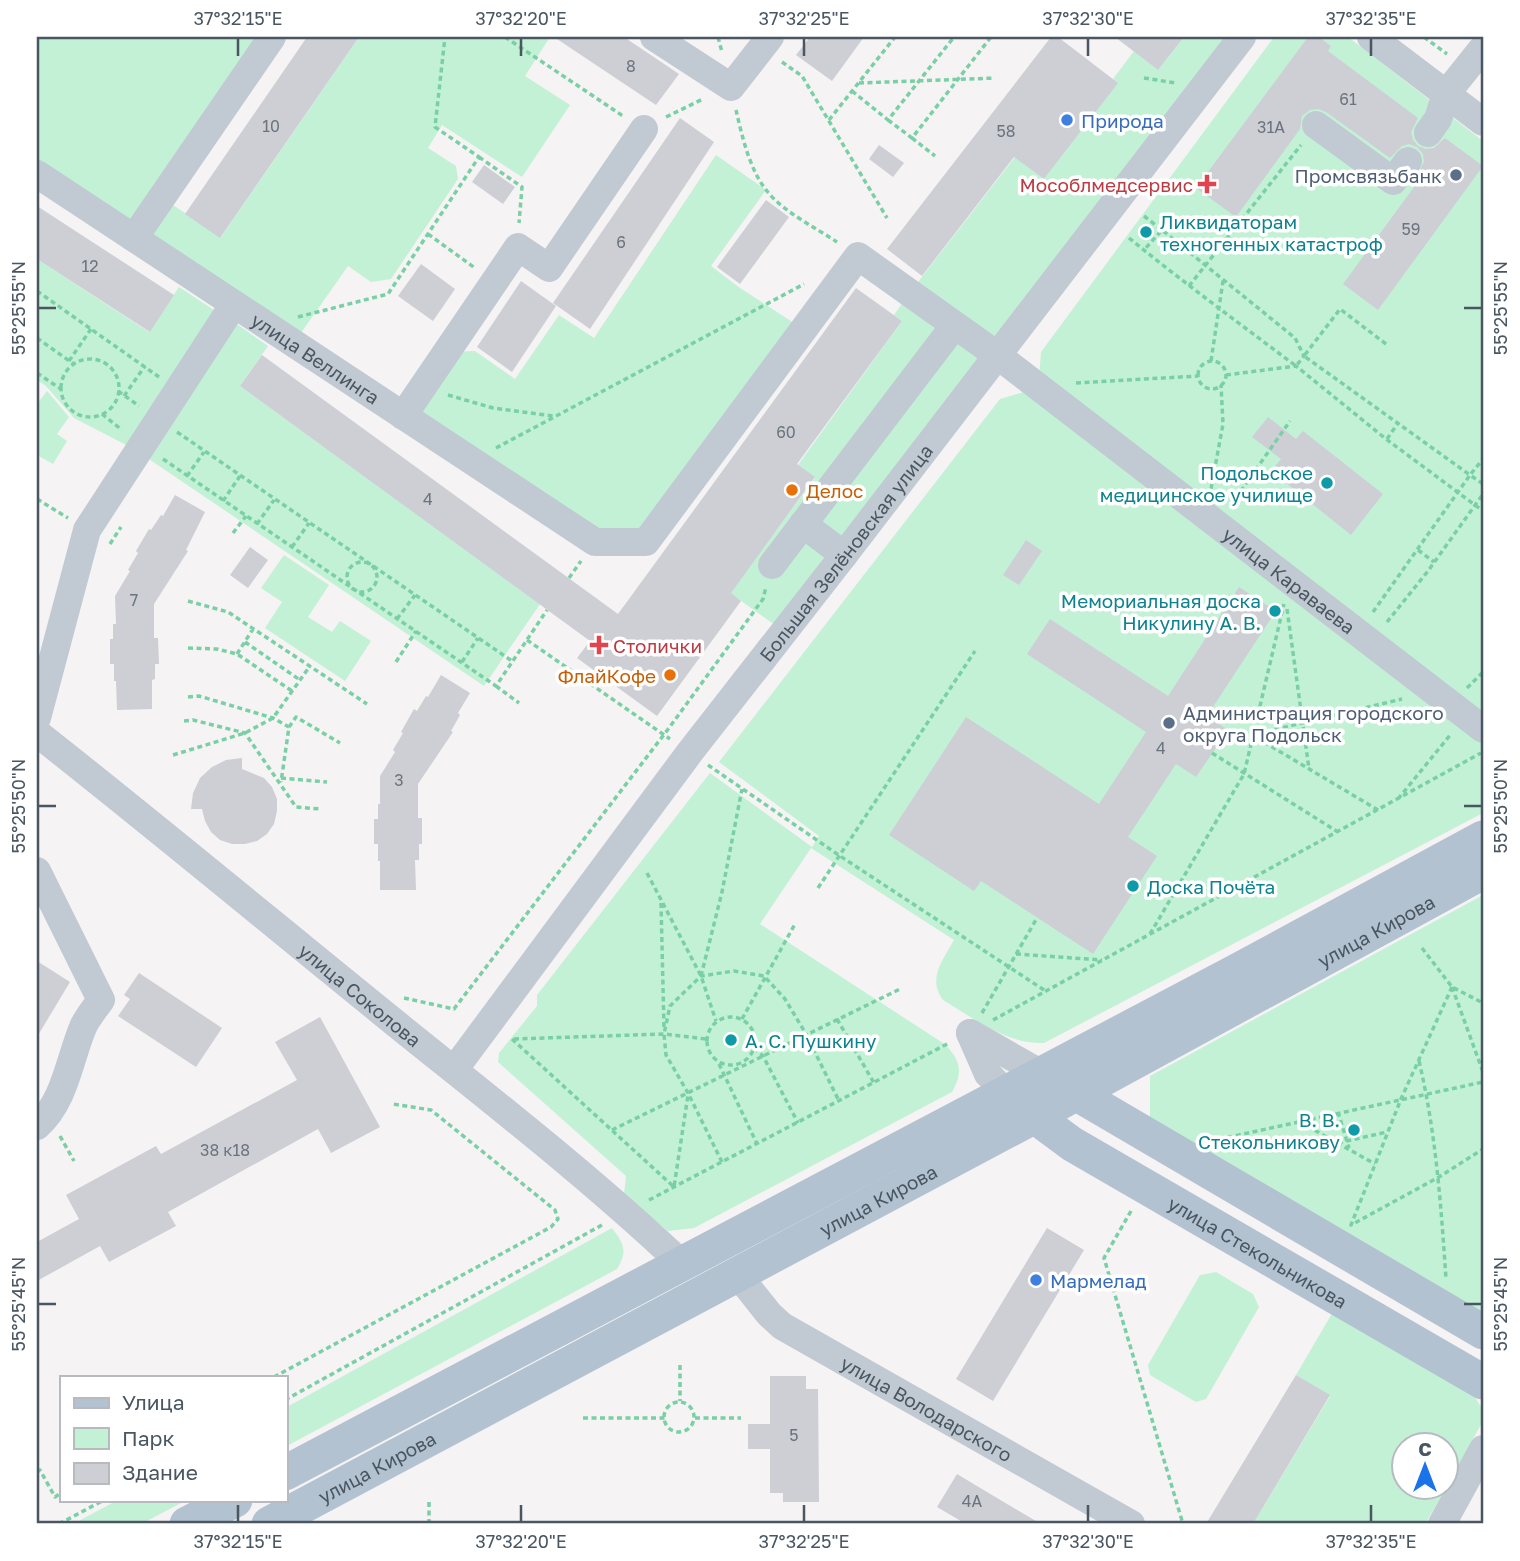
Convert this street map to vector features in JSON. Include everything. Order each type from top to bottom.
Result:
[{"type":"main road","name":"улица Кирова","points":[[287,1472],[1237,971],[1483,838]]},
{"type":"main road","name":"улица Кирова","points":[[267,1515],[738,1275],[1483,872]]},
{"type":"main road","points":[[1040,1073],[1483,1332]]},
{"type":"main road","points":[[1005,1092],[1034,1090],[1077,1093]]},
{"type":"main road","name":"улица Стекольникова","points":[[1005,1092],[1033,1117],[1072,1144],[1483,1382]]},
{"type":"main road","points":[[681,1263],[705,1292]]},
{"type":"main road","points":[[187,1524],[231,1502]]},
{"type":"street","points":[[134,238],[272,37]]},
{"type":"street","points":[[654,37],[731,87],[766,43]]},
{"type":"street","name":"Большая Зелёновская улица","points":[[454,1070],[690,752],[1242,37]]},
{"type":"street","points":[[1371,37],[1483,122]]},
{"type":"street","points":[[1428,133],[1438,119],[1446,94],[1482,49]]},
{"type":"street","points":[[1316,125],[1393,181],[1408,160]]},
{"type":"street","points":[[403,416],[518,247],[549,268],[644,129]]},
{"type":"street","name":"улица Веллинга","points":[[37,174],[595,542],[646,542],[858,256]]},
{"type":"street","name":"улица Караваева","points":[[858,256],[997,355],[1483,729]]},
{"type":"street","points":[[37,718],[98,537],[142,444],[234,304]]},
{"type":"street","points":[[772,565],[954,326]]},
{"type":"street","points":[[803,524],[844,555]]},
{"type":"street","name":"улица Соколова","points":[[37,733],[454,1070],[626,1212],[681,1263]]},
{"type":"street","points":[[37,871],[102,1000],[84,1025],[65,1081],[49,1115],[37,1126]]},
{"type":"street","points":[[958,1039],[1040,1073]]},
{"type":"street","points":[[958,1039],[1005,1092]]},
{"type":"street","name":"улица Володарского","points":[[738,1275],[782,1326],[1130,1524]]},
{"type":"street","points":[[1442,1524],[1483,1449]]},
{"type":"path","points":[[444,37],[435,127],[522,187],[518,247]]},
{"type":"path","points":[[505,37],[644,129],[677,110],[731,87],[745,148],[766,190],[778,202],[858,256]]},
{"type":"path","points":[[829,120],[895,37]]},
{"type":"path","points":[[888,120],[954,37]]},
{"type":"path","points":[[912,138],[991,37]]},
{"type":"path","points":[[766,43],[802,76],[887,218]]},
{"type":"path","points":[[859,83],[995,78]]},
{"type":"path","points":[[1144,78],[1178,83]]},
{"type":"path","points":[[852,91],[935,156]]},
{"type":"path","points":[[1189,286],[1316,125]]},
{"type":"path","points":[[265,325],[388,294],[479,157]]},
{"type":"path","points":[[1144,216],[1295,338],[1304,356],[1483,484]]},
{"type":"path","points":[[1144,250],[1162,230]]},
{"type":"path","points":[[428,234],[494,281]]},
{"type":"path","points":[[1129,238],[1483,511]]},
{"type":"path","points":[[1212,361],[1223,281]]},
{"type":"path","points":[[472,462],[809,282]]},
{"type":"path","points":[[37,291],[178,390]]},
{"type":"path","points":[[1226,375],[1296,366],[1340,309],[1386,344]]},
{"type":"path","points":[[69,361],[91,329]]},
{"type":"path","points":[[37,338],[75,365]]},
{"type":"path","points":[[84,359],[107,362],[120,382],[116,405],[97,418],[74,414],[60,394],[65,372],[75,365],[84,359]]},
{"type":"path","points":[[1211,492],[1223,425],[1221,385],[1226,375],[1223,367],[1212,361],[1203,364],[1198,376],[1201,384],[1209,389],[1221,385]]},
{"type":"path","points":[[124,396],[145,366]]},
{"type":"path","points":[[37,373],[61,390]]},
{"type":"path","points":[[1066,384],[1198,376]]},
{"type":"path","points":[[422,388],[493,408],[554,416]]},
{"type":"path","points":[[159,419],[513,661]]},
{"type":"path","points":[[1230,507],[1290,421]]},
{"type":"path","points":[[1387,439],[1398,423]]},
{"type":"path","points":[[142,444],[496,685],[519,704]]},
{"type":"path","points":[[187,476],[204,452]]},
{"type":"path","points":[[1373,612],[1483,459]]},
{"type":"path","points":[[223,500],[240,476]]},
{"type":"path","points":[[1387,622],[1483,494]]},
{"type":"path","points":[[37,499],[98,537],[123,523]]},
{"type":"path","points":[[257,524],[274,499]]},
{"type":"path","points":[[233,533],[246,516]]},
{"type":"path","points":[[292,547],[309,523]]},
{"type":"path","points":[[1418,550],[1434,562]]},
{"type":"path","points":[[359,561],[370,564],[378,573],[375,586],[365,592],[353,589],[346,579],[349,568],[359,561]]},
{"type":"path","points":[[397,619],[415,595]]},
{"type":"path","points":[[1149,935],[1244,774],[1285,599],[1308,769]]},
{"type":"path","points":[[188,601],[228,612],[367,704]]},
{"type":"path","points":[[496,685],[547,610]]},
{"type":"path","points":[[397,996],[454,1009],[664,735],[754,611]]},
{"type":"path","points":[[237,654],[253,629]]},
{"type":"path","points":[[396,662],[416,631]]},
{"type":"path","points":[[461,663],[478,638]]},
{"type":"path","points":[[527,640],[840,856],[1047,992]]},
{"type":"path","points":[[245,642],[300,680]]},
{"type":"path","points":[[188,648],[217,649],[237,654],[292,691]]},
{"type":"path","points":[[818,888],[975,652]]},
{"type":"path","points":[[173,755],[245,733],[273,718],[310,666]]},
{"type":"path","points":[[1397,801],[1456,727],[1453,706],[1470,683],[1483,672]]},
{"type":"path","points":[[188,697],[199,696],[273,718],[289,727]]},
{"type":"path","points":[[1252,735],[1414,696]]},
{"type":"path","points":[[281,785],[289,727],[296,717],[340,743]]},
{"type":"path","points":[[184,721],[193,720],[245,733],[296,807],[320,809]]},
{"type":"path","points":[[1252,735],[1379,810]]},
{"type":"path","points":[[958,1039],[1397,801],[1483,751]]},
{"type":"path","points":[[1212,753],[1338,832]]},
{"type":"path","points":[[281,778],[327,782]]},
{"type":"path","points":[[664,1034],[670,1006],[701,976],[722,892],[742,789]]},
{"type":"path","points":[[647,873],[701,976],[716,1021]]},
{"type":"path","points":[[660,899],[666,1055],[722,1163]]},
{"type":"path","points":[[958,1039],[1008,967],[1037,918]]},
{"type":"path","points":[[742,1019],[795,924]]},
{"type":"path","points":[[1422,948],[1452,987],[1483,1072]]},
{"type":"path","points":[[1016,954],[1104,960]]},
{"type":"path","points":[[701,976],[734,971],[764,976],[785,999],[806,1034],[839,1101]]},
{"type":"path","points":[[1452,987],[1483,1003]]},
{"type":"path","points":[[1452,987],[1401,1099],[1351,1225],[1440,1177],[1483,1149]]},
{"type":"path","points":[[612,1130],[900,989]]},
{"type":"path","points":[[718,1062],[735,1065],[750,1056],[754,1048],[753,1032],[742,1019],[724,1017],[716,1021],[709,1029],[706,1039],[711,1056],[725,1075],[757,1144]]},
{"type":"path","points":[[837,1019],[874,1083]]},
{"type":"path","points":[[688,1093],[674,1187],[512,1040],[664,1034],[706,1039]]},
{"type":"path","points":[[754,1048],[763,1056],[798,1123]]},
{"type":"path","points":[[1419,1059],[1440,1177],[1446,1280]]},
{"type":"path","points":[[1206,1142],[1483,1083]]},
{"type":"path","points":[[276,1376],[551,1227],[558,1219],[555,1210],[431,1110],[393,1104]]},
{"type":"path","points":[[1338,1112],[1350,1150]]},
{"type":"path","points":[[1298,1121],[1375,1164]]},
{"type":"path","points":[[1337,1143],[1387,1132]]},
{"type":"path","points":[[1134,1206],[1104,1258],[1183,1524]]},
{"type":"path","points":[[680,1365],[680,1402]]},
{"type":"path","points":[[680,1402],[688,1404],[694,1412],[694,1419],[688,1429],[680,1432],[671,1429],[665,1418],[665,1412],[670,1405],[680,1402]]},
{"type":"path","points":[[583,1418],[665,1418]]},
{"type":"path","points":[[694,1419],[741,1419]]},
{"type":"path","points":[[37,1472],[40,1470],[55,1497],[60,1494]]},
{"type":"path","points":[[59,1524],[100,1502]]},
{"type":"path","points":[[429,1502],[429,1524]]},
{"type":"green space","points":[[37,37],[269,37],[134,233],[37,168]]},
{"type":"green space","points":[[359,37],[550,37],[525,76],[570,105],[522,177],[442,125],[428,148],[456,166],[458,179],[391,279],[371,282],[348,266],[296,340],[139,236],[164,199],[221,237]]},
{"type":"green space","points":[[1184,37],[1233,37],[993,349],[911,291],[1015,157],[1044,179],[1117,83],[1113,79],[1134,51],[1158,70]]},
{"type":"green space","points":[[1274,37],[1348,37],[1483,141],[1483,714],[1039,377],[1041,352]]},
{"type":"green space","points":[[716,155],[766,190],[711,266],[800,327],[644,537],[595,537],[408,413],[450,352],[475,351],[515,379],[559,315],[594,338]]},
{"type":"green space","points":[[37,259],[149,332],[179,287],[223,316],[134,449],[74,418],[46,386],[37,380]]},
{"type":"green space","points":[[907,296],[991,355],[779,628],[730,593],[815,478],[798,465],[902,321],[894,315]]},
{"type":"green space","points":[[231,320],[268,346],[240,386],[540,604],[484,686],[143,455]]},
{"type":"green space","points":[[47,391],[69,417],[57,434],[67,441],[53,464],[37,455],[37,404]]},
{"type":"green space","points":[[1024,392],[1483,740],[1483,813],[1044,1043],[1004,1035],[943,1000],[936,984],[938,969],[954,940],[811,848],[760,924],[946,1045],[959,1067],[956,1085],[952,1092],[694,1228],[668,1231],[624,1195],[626,1176],[498,1062],[499,1053],[537,1006],[537,995],[710,773],[812,847],[819,836],[719,762],[1000,399]]},
{"type":"green space","points":[[284,555],[329,585],[308,617],[332,632],[340,621],[371,641],[345,681],[265,628],[282,602],[261,588]]},
{"type":"green space","points":[[1483,895],[1483,1317],[1150,1123],[1150,1076]]},
{"type":"green space","points":[[612,1228],[619,1239],[623,1257],[617,1269],[287,1446],[287,1407]]},
{"type":"green space","points":[[1216,1272],[1253,1294],[1259,1307],[1206,1399],[1196,1402],[1150,1375],[1148,1365],[1200,1275]]},
{"type":"green space","points":[[1334,1310],[1469,1388],[1483,1410],[1483,1421],[1460,1463],[1460,1432],[1390,1432],[1390,1502],[1438,1502],[1425,1524],[1253,1524],[1330,1396],[1296,1375]]},
{"type":"green space","points":[[114,1502],[183,1502],[141,1524],[73,1524]]},
{"type":"building","points":[[307,37],[359,37],[220,238],[185,214]]},
{"type":"building","points":[[554,37],[624,37],[679,74],[656,105]]},
{"type":"building","points":[[810,37],[864,37],[832,81],[796,55]]},
{"type":"building","points":[[1051,37],[1058,37],[1118,83],[1044,179],[1014,157],[922,276],[887,249]]},
{"type":"building","points":[[1115,37],[1184,37],[1158,70]]},
{"type":"building","points":[[1308,37],[1319,37],[1331,46],[1328,51],[1418,118],[1411,132],[1418,146],[1434,148],[1445,138],[1483,166],[1378,310],[1343,284],[1417,183],[1414,181],[1424,162],[1423,154],[1417,147],[1409,144],[1402,146],[1390,158],[1326,112],[1310,110],[1302,116],[1300,129],[1236,217],[1196,188]]},
{"type":"building","points":[[680,118],[714,142],[590,329],[553,303]]},
{"type":"building","points":[[879,145],[904,163],[893,177],[869,159]]},
{"type":"building","points":[[484,165],[515,187],[503,204],[472,182]]},
{"type":"building","points":[[766,200],[789,217],[740,284],[717,267]]},
{"type":"building","points":[[37,206],[174,295],[150,332],[37,259]]},
{"type":"building","points":[[421,264],[455,289],[433,321],[398,296]]},
{"type":"building","points":[[521,281],[556,306],[512,372],[477,347]]},
{"type":"building","points":[[856,288],[902,321],[797,464],[815,477],[731,593],[741,601],[657,716],[577,658],[590,641],[240,386],[262,355],[618,614]]},
{"type":"building","name":"Подольское медицинское училище","points":[[1268,417],[1296,439],[1303,431],[1383,494],[1351,535],[1271,471],[1281,459],[1252,437]]},
{"type":"building","points":[[175,495],[205,512],[186,550],[188,551],[154,604],[154,638],[158,638],[159,664],[155,664],[155,679],[152,680],[152,709],[117,710],[114,664],[110,664],[110,639],[113,639],[113,624],[116,624],[115,596],[149,529],[163,516]]},
{"type":"building","points":[[1026,540],[1042,551],[1019,585],[1003,575]]},
{"type":"building","points":[[250,547],[268,560],[248,588],[230,575]]},
{"type":"building","points":[[1239,587],[1276,611],[1207,716],[1228,730],[1196,777],[1176,764],[1128,837],[1157,856],[1093,954],[981,881],[974,891],[889,835],[966,717],[1099,804],[1146,732],[1027,654],[1050,619],[1168,696]]},
{"type":"building","points":[[441,675],[470,693],[458,713],[460,715],[451,731],[453,732],[418,784],[418,818],[422,818],[422,844],[419,844],[419,860],[415,860],[416,890],[380,890],[380,861],[378,844],[374,844],[374,819],[378,819],[380,776],[395,752],[393,750],[414,709],[417,711]]},
{"type":"building","points":[[242,758],[242,769],[264,778],[272,787],[277,799],[277,811],[274,824],[267,834],[257,841],[232,844],[220,840],[211,832],[202,809],[191,809],[193,793],[200,778],[212,767],[226,760]]},
{"type":"building","points":[[37,961],[70,982],[37,1037]]},
{"type":"building","points":[[139,973],[222,1028],[196,1067],[118,1016],[130,999],[124,995]]},
{"type":"building","points":[[320,1017],[380,1127],[331,1153],[318,1129],[168,1212],[176,1226],[109,1262],[100,1246],[37,1281],[37,1242],[79,1219],[66,1195],[156,1146],[161,1154],[297,1080],[275,1042]]},
{"type":"building","points":[[1047,1228],[1084,1250],[993,1401],[956,1379]]},
{"type":"building","points":[[1296,1375],[1330,1395],[1253,1524],[1206,1524]]},
{"type":"building","points":[[770,1376],[806,1376],[806,1389],[818,1389],[819,1502],[783,1502],[783,1493],[770,1493],[770,1449],[748,1449],[748,1424],[770,1424]]},
{"type":"building","points":[[957,1474],[1041,1524],[966,1524],[937,1507]]},
{"type":"place","name":"Природа","points":[[1067,120]]},
{"type":"place","name":"Промсвязьбанк","points":[[1456,175]]},
{"type":"place","name":"Мособлмедсервис","points":[[1207,184]]},
{"type":"place","name":"Ликвидаторам техногенных катастроф","points":[[1146,232]]},
{"type":"place","name":"Подольское медицинское училище","points":[[1327,483]]},
{"type":"place","name":"Делос","points":[[792,490]]},
{"type":"place","name":"Мемориальная доска Никулину А. В.","points":[[1275,611]]},
{"type":"place","name":"Столички","points":[[599,645]]},
{"type":"place","name":"ФлайКофе","points":[[670,675]]},
{"type":"place","name":"Администрация городского округа Подольск","points":[[1169,723]]},
{"type":"place","name":"Доска Почёта","points":[[1133,886]]},
{"type":"place","name":"А. С. Пушкину","points":[[731,1040]]},
{"type":"place","name":"В. В. Стекольникову","points":[[1354,1130]]},
{"type":"place","name":"Мармелад","points":[[1036,1280]]}]
